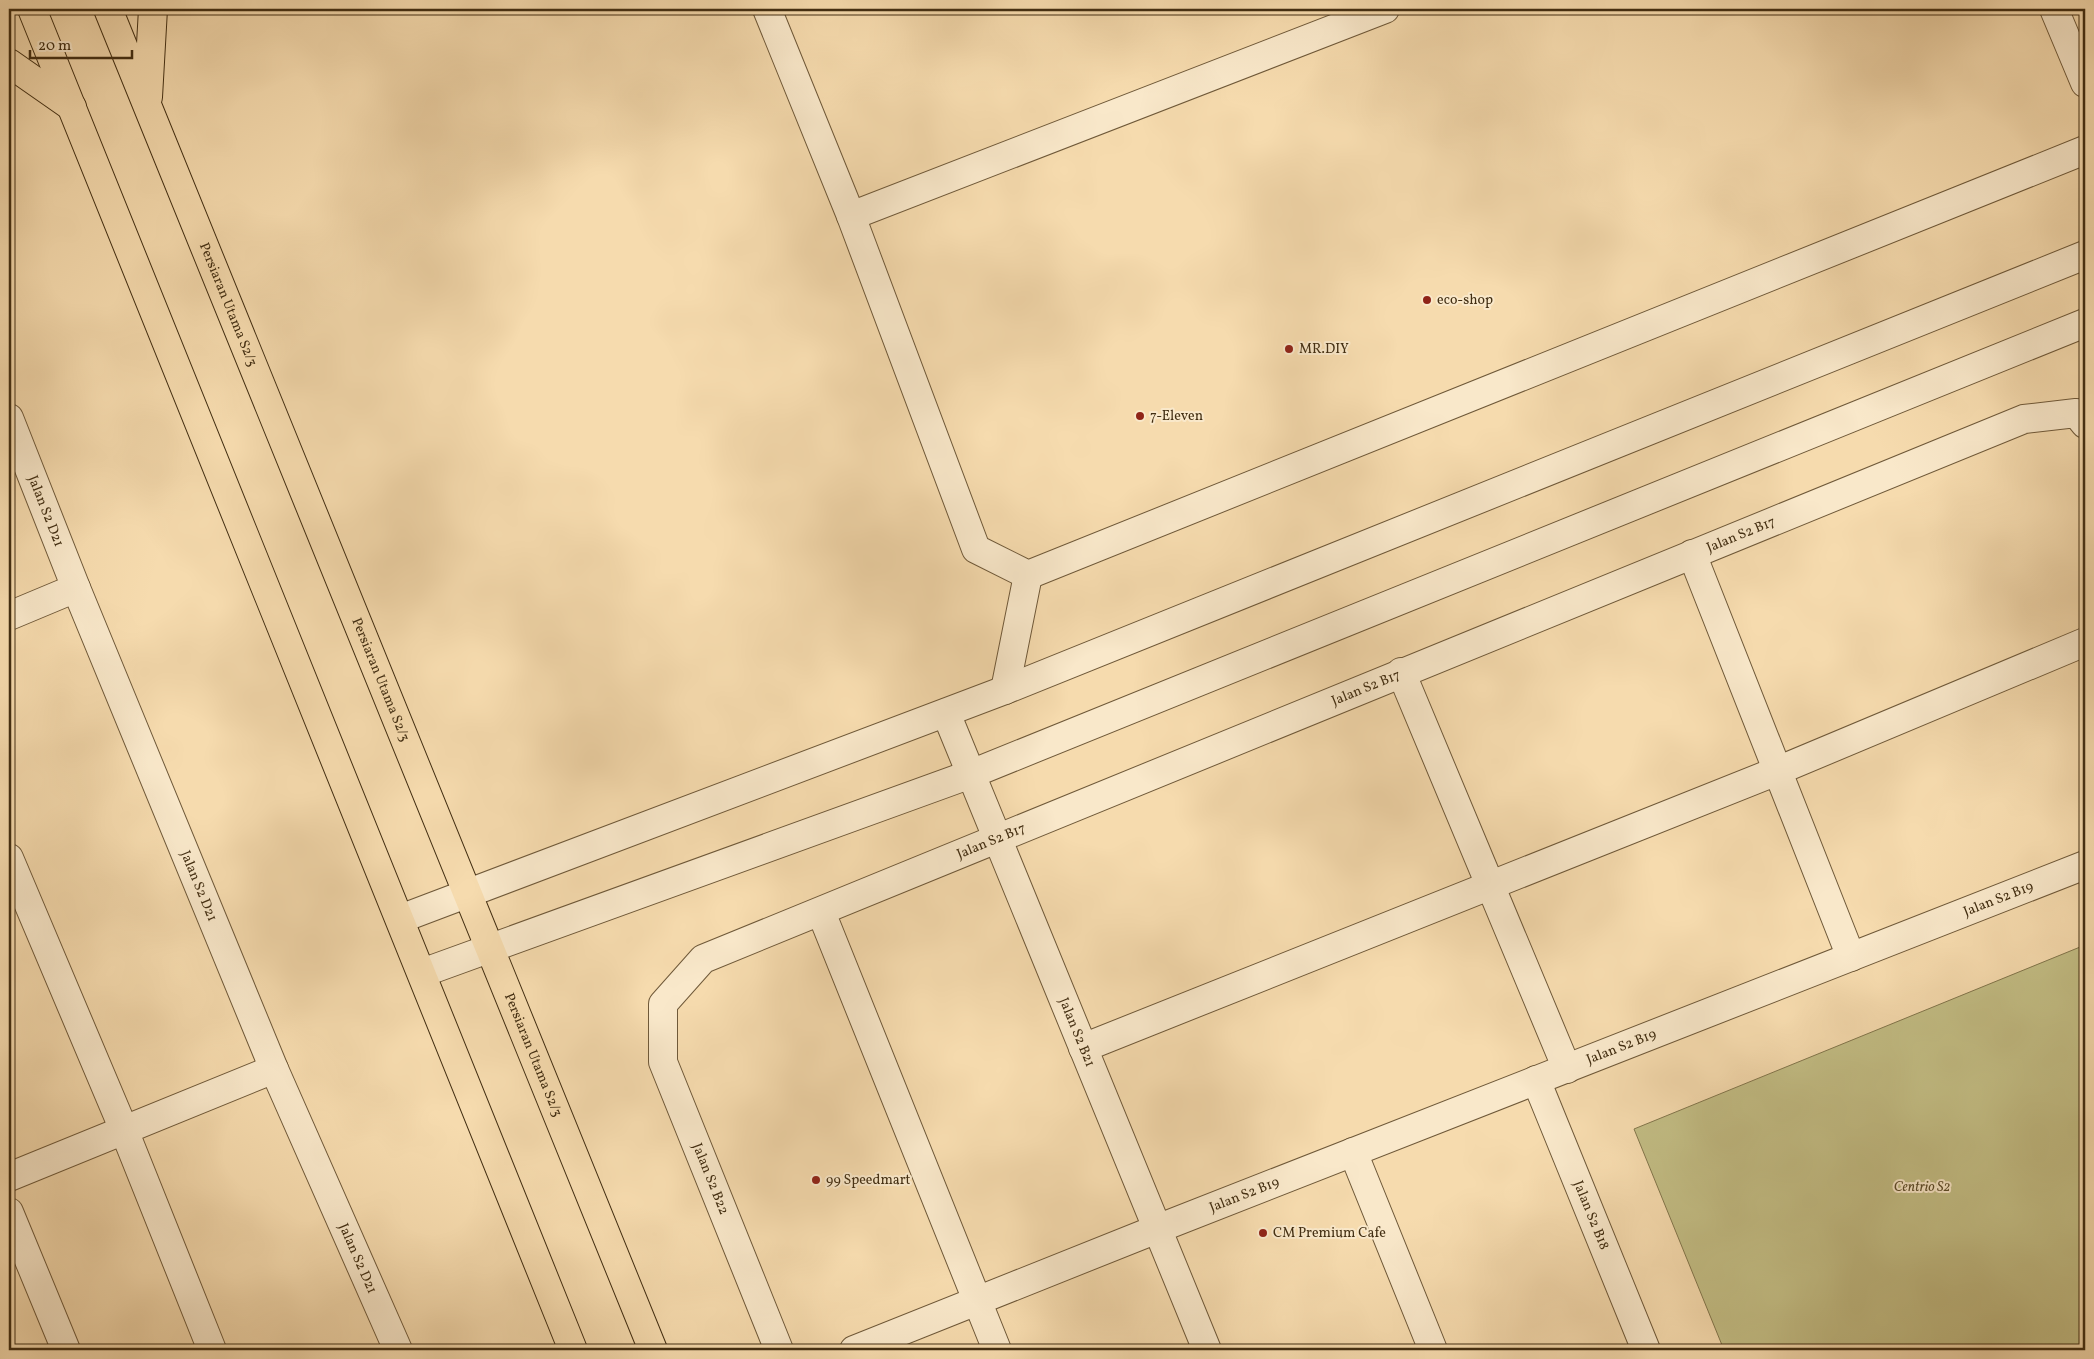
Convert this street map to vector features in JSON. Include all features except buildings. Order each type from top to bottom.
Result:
[{"type":"main road","points":[[32,9],[574,1350]]},
{"type":"main road","name":"Persiaran Utama S2/3","points":[[108,9],[653,1350]]},
{"type":"main road","points":[[148,106],[153,9]]},
{"type":"main road","points":[[9,64],[72,106]]},
{"type":"street","points":[[767,9],[851,216],[976,550],[1028,575],[2085,150]]},
{"type":"street","points":[[851,216],[1385,9]]},
{"type":"street","points":[[2054,9],[2085,83]]},
{"type":"street","points":[[400,919],[1005,690],[2085,255]]},
{"type":"street","points":[[422,973],[971,774],[2085,323]]},
{"type":"street","name":"Jalan S2 B17","points":[[663,1004],[703,959],[1401,672],[2024,419],[2076,413],[2085,424]]},
{"type":"street","name":"Jalan S2 D21","points":[[9,418],[76,588],[274,1069],[398,1350]]},
{"type":"street","points":[[1692,554],[1851,957]]},
{"type":"street","points":[[1005,690],[1028,575]]},
{"type":"street","points":[[9,616],[76,588]]},
{"type":"street","points":[[1083,1048],[1777,771],[2085,642]]},
{"type":"street","points":[[1401,672],[1566,1069]]},
{"type":"street","name":"Jalan S2 B21","points":[[946,713],[1207,1350]]},
{"type":"street","points":[[9,858],[124,1130],[212,1350]]},
{"type":"street","name":"Jalan S2 B19","points":[[854,1350],[1157,1229],[2085,865]]},
{"type":"street","points":[[821,912],[997,1350]]},
{"type":"street","name":"Jalan S2 B22","points":[[663,1004],[663,1062],[779,1350]]},
{"type":"street","points":[[9,1177],[274,1069]]},
{"type":"street","name":"Jalan S2 B18","points":[[1536,1080],[1646,1350]]},
{"type":"street","points":[[1353,1152],[1433,1350]]},
{"type":"street","points":[[9,1212],[66,1350]]},
{"type":"green space","name":"Centrio S2","points":[[2085,945],[2085,1350],[1724,1350],[1634,1129]]},
{"type":"place","name":"eco-shop","points":[[1427,300]]},
{"type":"place","name":"MR.DIY","points":[[1289,349]]},
{"type":"place","name":"7-Eleven","points":[[1140,416]]},
{"type":"place","name":"99 Speedmart","points":[[816,1180]]},
{"type":"place","name":"CM Premium Cafe","points":[[1263,1233]]}]
